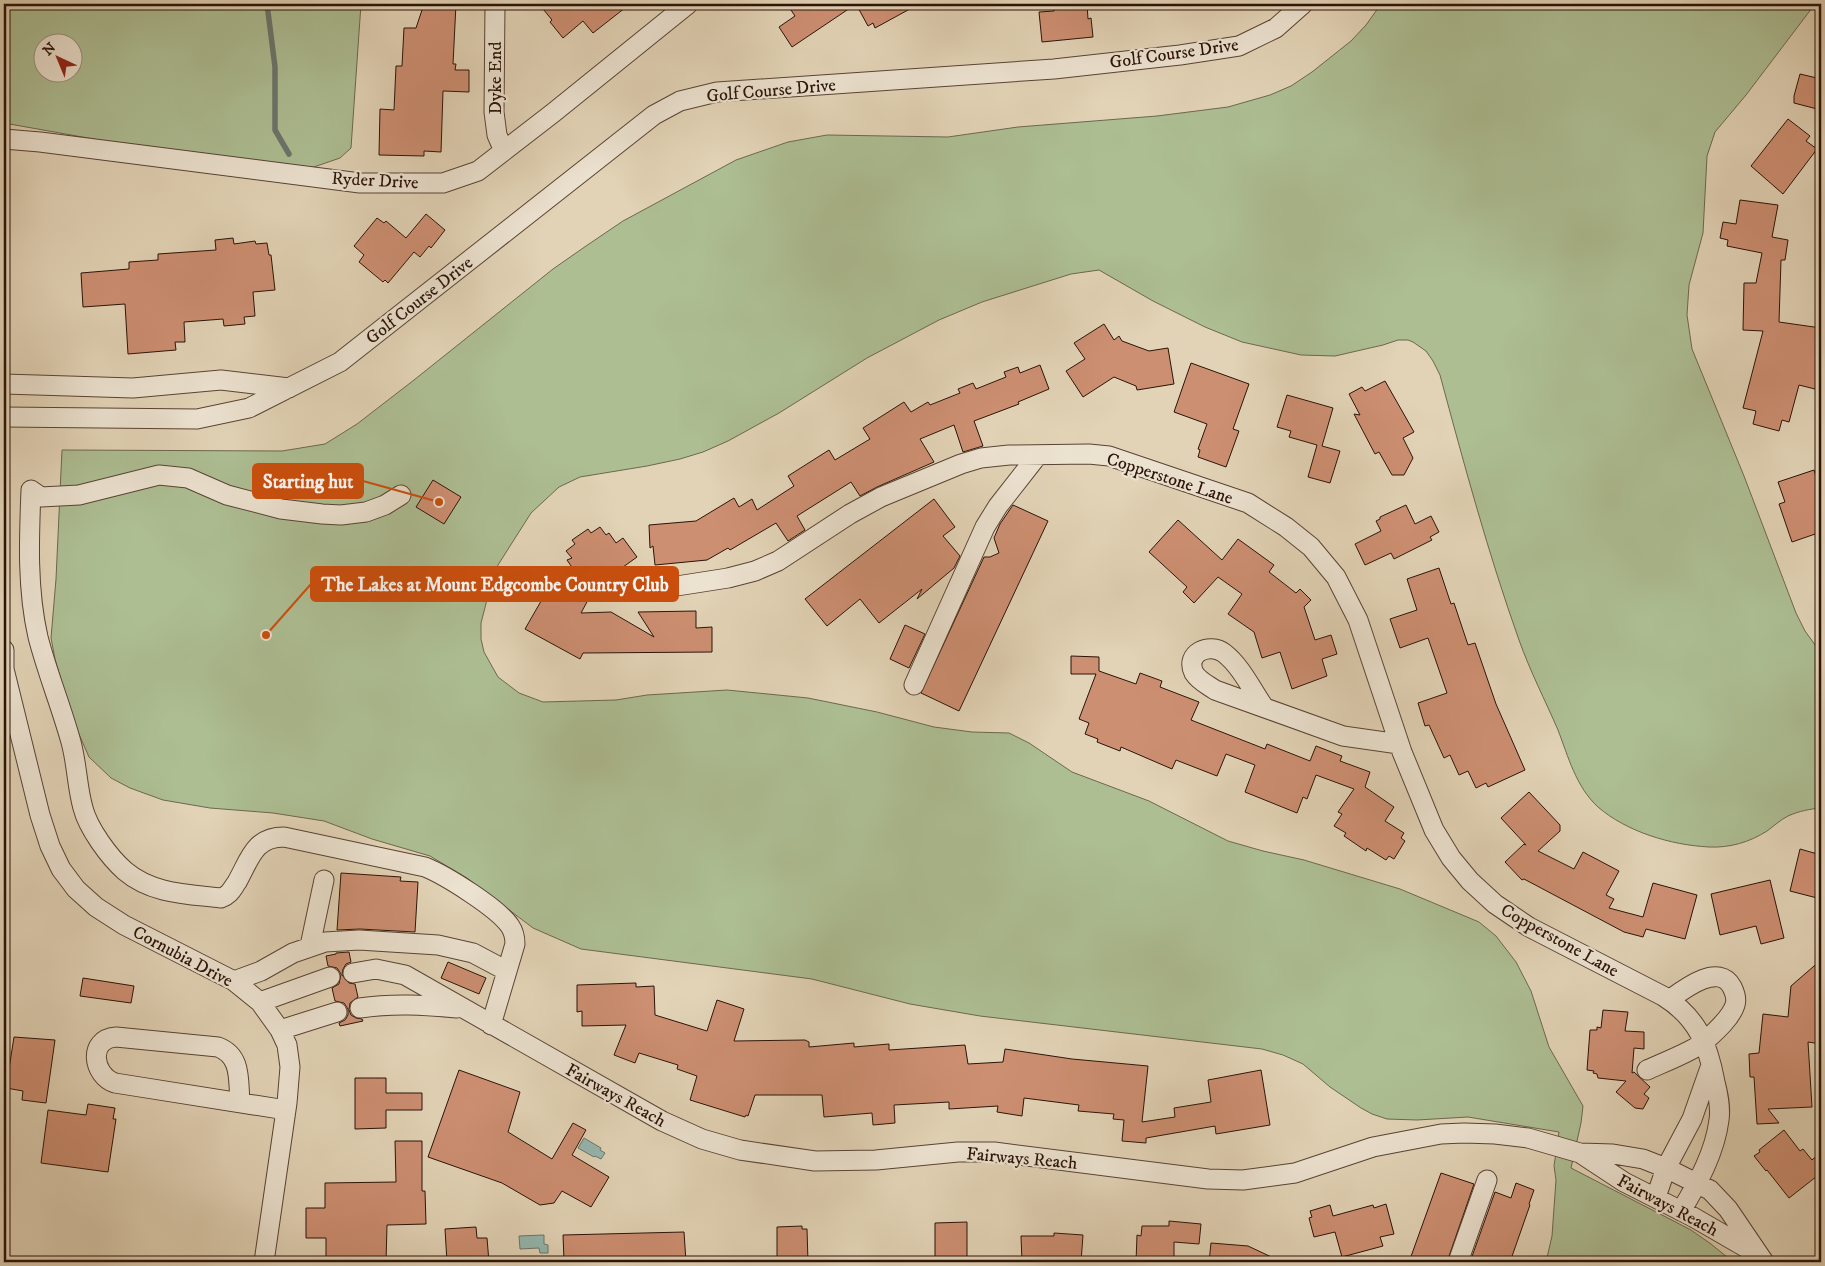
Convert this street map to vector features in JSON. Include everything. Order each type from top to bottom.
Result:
[{"type":"street","name":"Dyke End","points":[[496,4],[494,112],[497,135],[504,152]]},
{"type":"street","name":"Ryder Drive","points":[[4,139],[360,183],[443,182],[478,171],[688,4]]},
{"type":"street","name":"Golf Course Drive","points":[[4,417],[197,419],[249,408],[340,362],[654,115],[680,101],[717,92],[1054,69],[1180,56],[1239,46],[1276,28],[1303,4]]},
{"type":"street","points":[[4,384],[133,388],[221,380],[289,388]]},
{"type":"street","name":"Copperstone Lane","points":[[617,591],[664,588],[728,578],[755,571],[778,561],[873,501],[961,464],[1000,456],[1090,454],[1109,456],[1248,503],[1286,527],[1311,547],[1336,577],[1358,620],[1399,744],[1434,830],[1450,858],[1470,881],[1496,904],[1529,927],[1669,1000],[1680,1007],[1691,1020],[1708,1051],[1712,1064],[1720,1119],[1712,1148],[1698,1184],[1681,1211]]},
{"type":"street","points":[[914,685],[985,527],[998,506],[1038,455]]},
{"type":"street","points":[[401,495],[385,505],[366,512],[332,515],[281,509],[226,495],[188,478],[159,475],[79,495],[42,497],[31,490],[29,535],[30,590],[38,635],[76,763],[83,810],[98,838],[124,870],[136,879],[162,891],[221,898],[230,893],[255,850],[267,839],[275,837],[284,837],[425,866],[450,879],[499,914],[510,925],[515,937],[515,944],[491,1025]]},
{"type":"street","name":"Cornubia Drive","points":[[4,650],[4,669],[40,814],[50,846],[61,869],[76,889],[96,907],[124,925],[234,981],[260,1002],[280,1030],[287,1045],[290,1067],[286,1110],[264,1262]]},
{"type":"street","points":[[1264,707],[1343,736],[1399,744]]},
{"type":"street","points":[[310,946],[324,880]]},
{"type":"street","points":[[234,981],[261,971],[310,946],[325,942],[358,940],[438,945],[474,953],[507,970]]},
{"type":"street","name":"Fairways Reach","points":[[353,973],[376,969],[405,975],[662,1121],[702,1139],[740,1150],[815,1161],[876,1160],[958,1152],[994,1152],[1208,1179],[1243,1180],[1295,1174],[1373,1147],[1449,1134],[1495,1134],[1528,1138],[1580,1153],[1613,1154],[1635,1158],[1666,1168],[1710,1190],[1728,1208],[1761,1258]]},
{"type":"street","points":[[260,1002],[330,977]]},
{"type":"street","points":[[1647,1070],[1704,1043],[1735,1006],[1736,994],[1730,983],[1722,978],[1712,977],[1687,986],[1669,1000]]},
{"type":"street","name":"Fairways Reach","points":[[360,1008],[380,1005],[419,1004],[461,1008]]},
{"type":"street","points":[[280,1030],[337,1012]]},
{"type":"street","points":[[240,1102],[236,1064],[233,1057],[218,1047],[116,1037],[103,1041],[96,1052],[99,1069],[108,1081],[286,1110]]},
{"type":"street","points":[[1656,1197],[1666,1168],[1692,1118],[1712,1064]]},
{"type":"street","name":"Fairways Reach","points":[[1580,1153],[1624,1182],[1656,1197],[1761,1258]]},
{"type":"street","points":[[1458,1262],[1487,1180]]},
{"type":"green space","points":[[4,4],[361,4],[351,148],[340,158],[308,169],[99,140],[4,123]]},
{"type":"green space","points":[[1381,4],[1815,4],[1746,95],[1715,132],[1707,156],[1703,233],[1689,285],[1687,315],[1692,349],[1744,476],[1796,613],[1805,631],[1821,653],[1821,808],[1805,810],[1788,816],[1767,831],[1747,841],[1717,847],[1695,846],[1650,836],[1622,824],[1610,816],[1590,799],[1578,781],[1558,730],[1523,652],[1467,475],[1440,375],[1426,351],[1408,340],[1398,340],[1335,356],[1301,355],[1242,342],[1205,327],[1153,301],[1099,270],[1071,274],[982,302],[939,320],[867,358],[779,413],[728,441],[703,452],[647,466],[580,477],[559,487],[531,513],[498,565],[492,580],[481,623],[481,639],[484,652],[498,677],[519,693],[543,702],[616,700],[647,695],[727,690],[808,698],[877,712],[934,727],[972,732],[1009,733],[1029,743],[1072,772],[1149,801],[1228,841],[1304,860],[1400,889],[1479,922],[1496,936],[1516,962],[1531,991],[1549,1047],[1583,1106],[1571,1168],[1691,1230],[1733,1262],[1546,1262],[1552,1236],[1556,1180],[1554,1166],[1559,1132],[1468,1117],[1417,1120],[1387,1119],[1361,1108],[1330,1087],[1303,1064],[1283,1055],[1262,1049],[980,1016],[910,1004],[812,979],[581,949],[533,928],[467,878],[430,856],[372,839],[324,821],[273,813],[210,808],[163,800],[130,788],[111,778],[89,757],[71,716],[51,638],[56,579],[62,450],[282,451],[325,444],[357,424],[553,269],[586,246],[623,221],[736,160],[788,142],[827,135],[948,137],[1018,127],[1157,116],[1228,107],[1270,95],[1291,86],[1312,72],[1351,41],[1366,25]]},
{"type":"water","points":[[584,1138],[601,1148],[600,1150],[605,1153],[601,1159],[578,1148]]},
{"type":"water","points":[[544,1235],[544,1244],[548,1245],[548,1253],[540,1253],[539,1248],[520,1249],[519,1236]]},
{"type":"building","points":[[424,4],[456,4],[453,64],[456,64],[455,70],[469,70],[469,92],[443,91],[441,152],[424,151],[424,156],[379,155],[380,109],[394,110],[396,66],[402,66],[404,28],[416,28]]},
{"type":"building","points":[[539,4],[630,4],[593,33],[583,21],[563,38]]},
{"type":"building","points":[[787,4],[856,4],[792,47],[779,27],[795,16]]},
{"type":"building","points":[[856,4],[919,4],[875,28],[873,23],[868,26]]},
{"type":"building","points":[[1053,4],[1087,4],[1088,19],[1091,18],[1093,37],[1042,42],[1039,12],[1054,11]]},
{"type":"building","points":[[1800,74],[1821,79],[1821,110],[1794,103]]},
{"type":"building","points":[[1788,119],[1810,136],[1806,141],[1817,149],[1783,194],[1751,166]]},
{"type":"building","points":[[1740,200],[1778,205],[1772,237],[1788,240],[1785,260],[1781,260],[1779,322],[1821,328],[1821,381],[1819,390],[1799,385],[1789,422],[1782,420],[1779,431],[1753,424],[1756,411],[1743,408],[1763,331],[1743,330],[1744,283],[1756,283],[1762,253],[1727,246],[1728,240],[1720,238],[1723,222],[1736,224]]},
{"type":"building","points":[[426,214],[445,230],[431,248],[429,246],[420,257],[414,252],[388,283],[385,280],[383,282],[359,262],[364,255],[354,246],[377,218],[384,223],[386,221],[406,238]]},
{"type":"building","points":[[233,238],[234,244],[255,241],[256,244],[267,243],[269,255],[271,255],[275,290],[253,292],[255,316],[244,317],[245,324],[224,326],[223,319],[184,322],[185,342],[175,342],[176,350],[128,354],[125,304],[83,307],[81,273],[129,269],[129,262],[158,260],[158,254],[216,250],[215,240]]},
{"type":"building","points":[[1104,324],[1114,340],[1119,336],[1122,341],[1149,351],[1168,348],[1174,384],[1137,390],[1136,386],[1114,377],[1083,397],[1066,371],[1085,359],[1074,343]]},
{"type":"building","points":[[1191,363],[1249,384],[1233,429],[1239,431],[1226,467],[1198,457],[1200,450],[1198,449],[1207,424],[1174,412]]},
{"type":"building","points":[[1040,365],[1049,389],[1018,402],[1019,404],[974,421],[983,446],[963,452],[954,425],[920,439],[934,462],[860,496],[851,482],[797,516],[805,530],[788,541],[776,523],[730,550],[728,548],[707,560],[655,565],[653,546],[650,548],[649,525],[696,521],[734,498],[739,507],[752,499],[757,510],[794,486],[788,476],[829,450],[835,460],[870,439],[863,428],[904,402],[911,412],[928,402],[930,405],[960,393],[958,389],[973,383],[976,389],[1006,377],[1004,372],[1018,367],[1020,373]]},
{"type":"building","points":[[1385,381],[1414,432],[1403,438],[1413,458],[1404,475],[1392,475],[1379,452],[1375,454],[1354,414],[1360,415],[1349,394],[1362,387],[1365,391]]},
{"type":"building","points":[[1287,395],[1333,408],[1322,446],[1340,451],[1330,483],[1308,477],[1317,445],[1289,437],[1291,431],[1277,427]]},
{"type":"building","points":[[1814,470],[1821,492],[1821,532],[1792,542],[1779,504],[1785,502],[1778,482]]},
{"type":"building","points":[[433,480],[461,497],[444,524],[416,507]]},
{"type":"building","points":[[934,499],[955,527],[943,536],[960,556],[954,568],[917,599],[922,589],[879,623],[860,599],[827,626],[805,599]]},
{"type":"building","points":[[1013,505],[1048,521],[959,711],[921,693],[984,557],[990,557],[999,553],[994,538],[1000,524]]},
{"type":"building","points":[[1406,505],[1415,524],[1431,516],[1439,532],[1430,537],[1432,540],[1394,559],[1391,553],[1365,565],[1355,544],[1381,531],[1376,521],[1380,517]]},
{"type":"building","points":[[1178,520],[1222,560],[1238,539],[1274,565],[1269,572],[1296,593],[1300,589],[1311,600],[1304,607],[1315,640],[1331,635],[1337,654],[1322,659],[1327,676],[1292,689],[1280,652],[1262,658],[1254,632],[1228,614],[1242,594],[1218,577],[1194,603],[1183,592],[1187,587],[1149,552]]},
{"type":"building","points":[[600,527],[606,535],[609,533],[616,543],[623,538],[637,557],[612,575],[607,567],[604,573],[575,592],[588,600],[581,613],[611,612],[654,637],[638,612],[696,611],[696,628],[712,627],[712,652],[583,653],[580,659],[525,629],[548,589],[565,599],[578,576],[567,560],[572,558],[566,551],[575,544],[572,540],[588,529],[591,533]]},
{"type":"building","points":[[1439,568],[1451,604],[1454,603],[1468,645],[1475,643],[1496,704],[1525,770],[1488,787],[1486,783],[1476,788],[1468,771],[1459,775],[1450,755],[1444,758],[1429,725],[1425,726],[1418,703],[1447,693],[1428,638],[1400,648],[1390,619],[1417,610],[1407,579]]},
{"type":"building","points":[[905,625],[925,634],[909,668],[890,659]]},
{"type":"building","points":[[1071,656],[1099,657],[1099,671],[1136,684],[1140,673],[1162,681],[1160,687],[1199,702],[1191,720],[1265,749],[1267,744],[1310,761],[1316,746],[1342,756],[1340,761],[1370,772],[1365,787],[1394,807],[1385,821],[1404,833],[1401,838],[1405,841],[1394,859],[1389,856],[1386,860],[1367,848],[1366,851],[1344,836],[1346,833],[1334,826],[1342,814],[1338,812],[1354,789],[1316,775],[1307,799],[1303,797],[1297,813],[1245,792],[1255,765],[1226,754],[1217,776],[1176,760],[1172,769],[1121,747],[1120,751],[1097,742],[1098,739],[1085,734],[1089,723],[1079,719],[1096,674],[1071,674]]},
{"type":"building","points":[[1529,792],[1560,825],[1560,831],[1538,851],[1574,869],[1583,852],[1619,871],[1606,895],[1614,899],[1609,908],[1643,917],[1653,883],[1697,895],[1685,939],[1646,929],[1643,937],[1624,932],[1524,879],[1522,880],[1505,862],[1524,844],[1526,845],[1501,818]]},
{"type":"building","points":[[1800,849],[1821,855],[1821,899],[1790,891]]},
{"type":"building","points":[[341,873],[401,877],[400,881],[418,882],[415,932],[360,929],[337,930]]},
{"type":"building","points":[[1770,880],[1784,938],[1761,944],[1756,926],[1720,935],[1711,894]]},
{"type":"building","points":[[349,952],[351,962],[346,964],[342,975],[349,983],[355,984],[358,997],[350,1003],[349,1010],[351,1015],[363,1021],[340,1026],[339,1023],[345,1020],[348,1015],[348,1009],[344,1003],[335,1001],[332,988],[339,984],[341,974],[337,968],[328,966],[326,956]]},
{"type":"building","points":[[1821,960],[1821,1044],[1808,1042],[1812,1107],[1768,1109],[1779,1123],[1757,1124],[1754,1077],[1750,1077],[1749,1054],[1759,1053],[1763,1014],[1788,1017],[1791,986]]},
{"type":"building","points":[[448,962],[486,978],[479,994],[441,978]]},
{"type":"building","points":[[83,978],[134,986],[131,1003],[80,996]]},
{"type":"building","points":[[636,983],[636,987],[654,986],[655,1015],[707,1031],[717,1000],[744,1009],[734,1041],[805,1040],[809,1042],[809,1047],[854,1043],[854,1047],[889,1044],[889,1050],[965,1045],[968,1064],[1003,1062],[1005,1049],[1072,1059],[1148,1066],[1142,1122],[1175,1117],[1174,1108],[1211,1102],[1208,1080],[1261,1070],[1270,1125],[1216,1134],[1215,1126],[1146,1138],[1146,1143],[1122,1141],[1124,1120],[1113,1119],[1114,1114],[1078,1111],[1079,1105],[1024,1098],[1022,1116],[997,1112],[998,1106],[949,1109],[949,1102],[894,1105],[895,1123],[873,1125],[872,1113],[824,1117],[822,1095],[755,1095],[748,1116],[746,1115],[745,1117],[690,1100],[697,1076],[677,1069],[678,1065],[639,1053],[635,1063],[614,1055],[626,1025],[582,1026],[582,1011],[577,1012],[577,985]]},
{"type":"building","points":[[1603,1010],[1628,1012],[1625,1031],[1644,1032],[1644,1049],[1634,1048],[1632,1073],[1634,1072],[1650,1087],[1644,1094],[1649,1098],[1643,1109],[1635,1108],[1616,1092],[1626,1081],[1598,1078],[1597,1074],[1593,1073],[1594,1071],[1587,1070],[1590,1030],[1597,1030],[1597,1027],[1601,1028]]},
{"type":"building","points":[[14,1037],[55,1040],[46,1103],[22,1100],[23,1091],[6,1088]]},
{"type":"building","points":[[459,1070],[520,1092],[508,1132],[552,1159],[573,1123],[586,1130],[572,1155],[609,1177],[591,1207],[562,1191],[554,1203],[540,1205],[502,1183],[428,1157]]},
{"type":"building","points":[[355,1078],[386,1078],[386,1093],[422,1093],[422,1110],[386,1110],[386,1128],[355,1129]]},
{"type":"building","points":[[88,1104],[115,1108],[113,1119],[116,1119],[108,1172],[41,1163],[48,1110],[86,1115]]},
{"type":"building","points":[[1784,1130],[1800,1151],[1803,1149],[1812,1160],[1821,1152],[1821,1173],[1789,1198],[1754,1156]]},
{"type":"building","points":[[395,1141],[422,1141],[422,1191],[425,1191],[426,1224],[387,1225],[386,1262],[326,1262],[326,1238],[306,1238],[306,1208],[325,1208],[325,1183],[396,1182]]},
{"type":"building","points":[[1441,1173],[1474,1184],[1447,1262],[1409,1262]]},
{"type":"building","points":[[1516,1183],[1534,1190],[1510,1262],[1470,1262],[1495,1192],[1511,1198]]},
{"type":"building","points":[[1386,1204],[1394,1234],[1380,1237],[1383,1246],[1342,1257],[1335,1232],[1314,1237],[1309,1218],[1312,1217],[1310,1211],[1330,1205],[1333,1216],[1373,1205],[1374,1208]]},
{"type":"building","points":[[1169,1221],[1201,1224],[1199,1244],[1174,1242],[1174,1262],[1136,1262],[1137,1235],[1141,1236],[1142,1226],[1169,1226]]},
{"type":"building","points":[[967,1222],[967,1262],[935,1262],[935,1223]]},
{"type":"building","points":[[802,1226],[802,1229],[807,1229],[808,1262],[777,1262],[777,1227]]},
{"type":"building","points":[[476,1227],[477,1238],[487,1238],[489,1262],[447,1262],[445,1229]]},
{"type":"building","points":[[684,1232],[686,1262],[664,1262],[663,1258],[564,1260],[563,1235]]},
{"type":"building","points":[[1054,1233],[1083,1235],[1081,1262],[1022,1262],[1021,1236],[1054,1236]]},
{"type":"building","points":[[1211,1243],[1248,1246],[1282,1262],[1209,1262]]},
{"type":"waterway","points":[[267,4],[275,67],[275,130],[289,154]]},
{"type":"place","name":"Starting hut","points":[[439,502]]},
{"type":"place","name":"The Lakes at Mount Edgcombe Country Club","points":[[266,635]]}]
